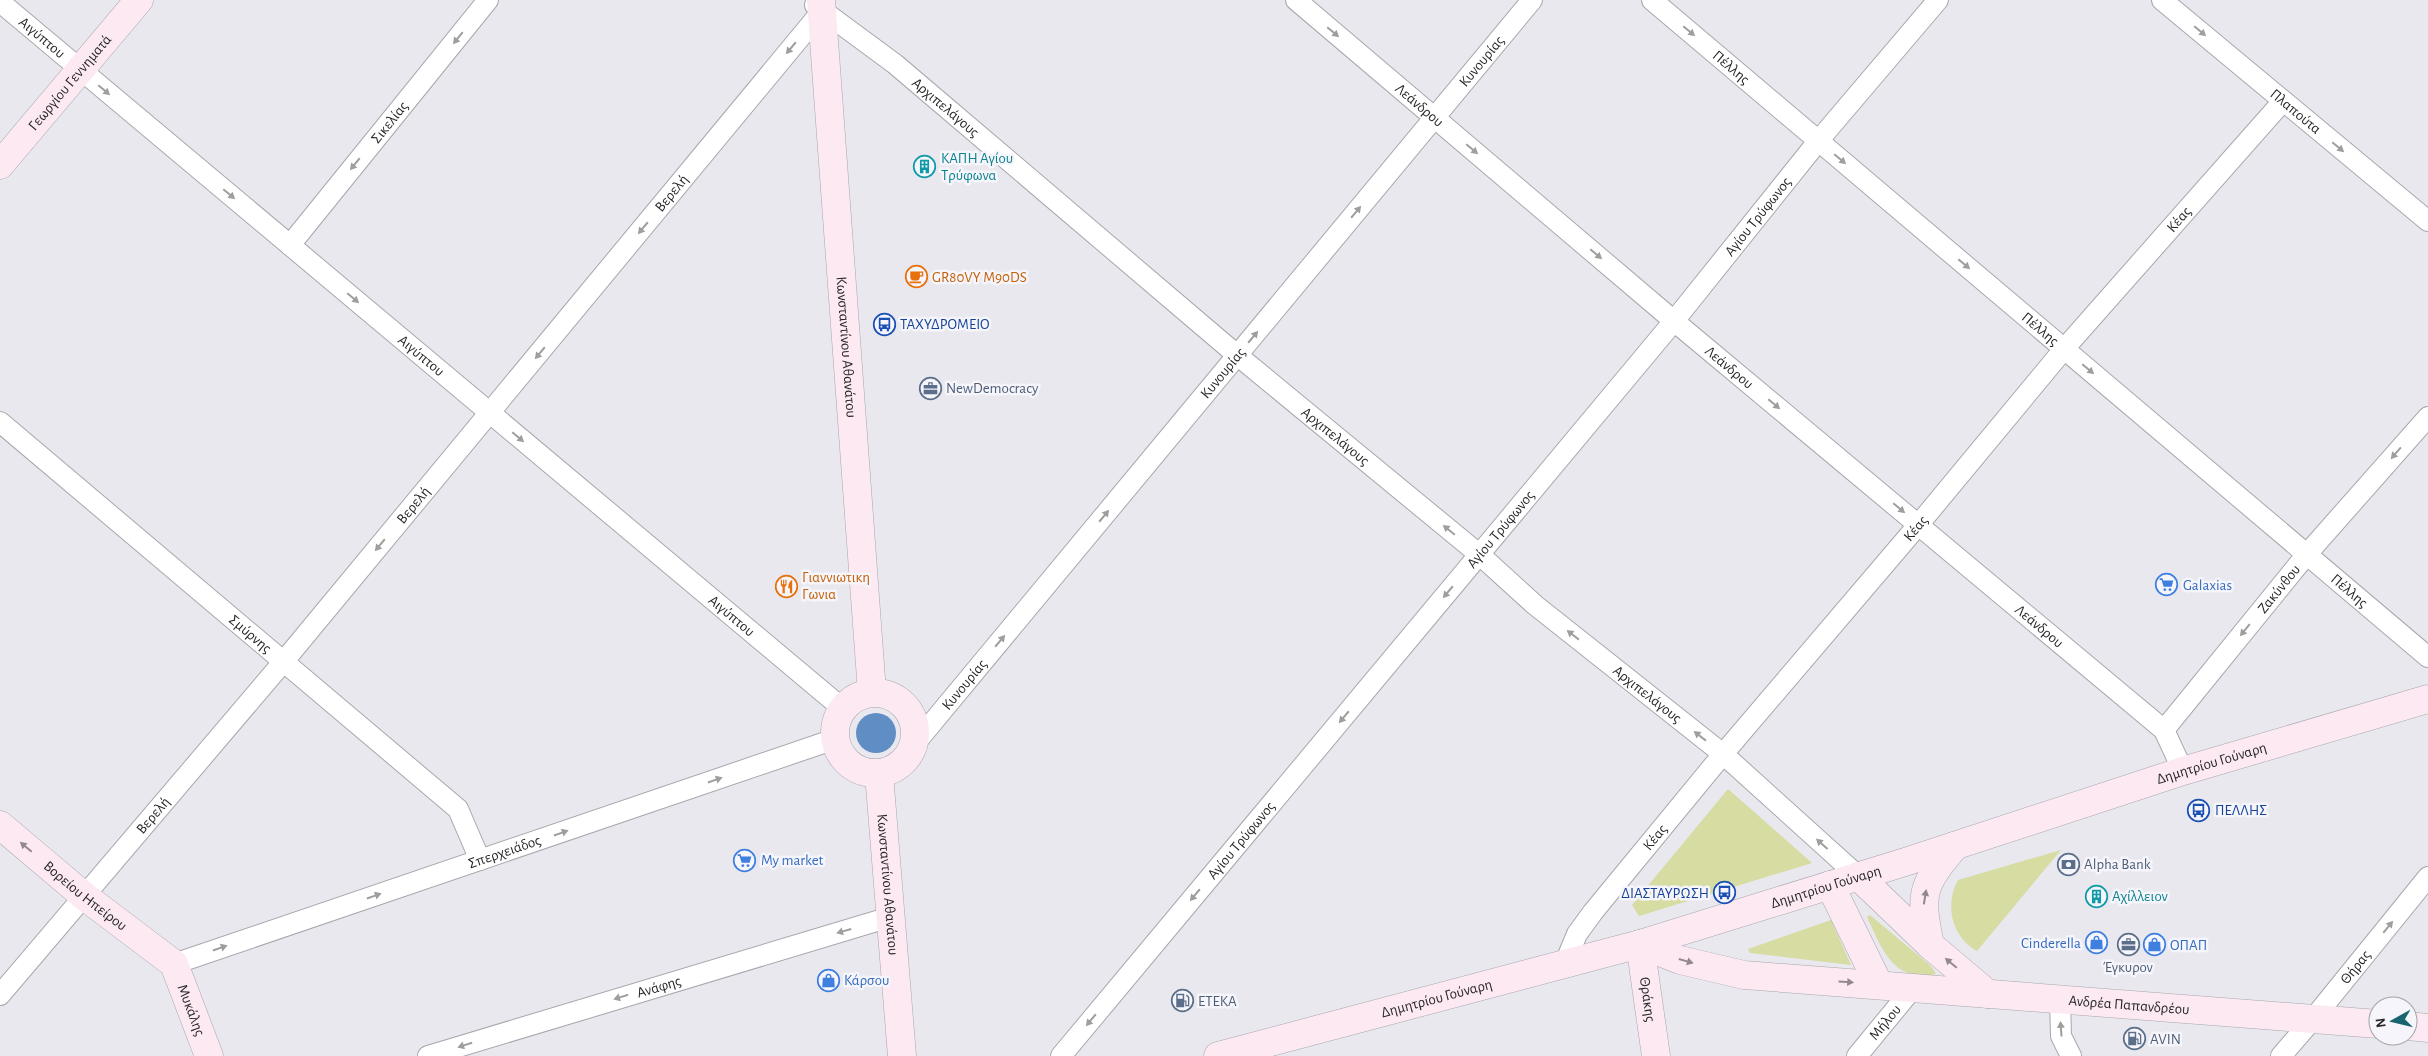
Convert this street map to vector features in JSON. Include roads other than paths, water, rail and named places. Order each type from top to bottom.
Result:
[{"type":"main road","name":"Γεωργίου Γεννηματά","points":[[0,165],[139,0]]},
{"type":"main road","name":"Κωνσταντίνου Αθανάτου","points":[[818,4],[872,692]]},
{"type":"main road","points":[[872,692],[885,694],[897,699],[907,708],[913,720],[916,733],[908,756],[900,765],[878,774],[861,770],[845,761],[835,740],[837,718],[842,708],[861,694],[872,692]]},
{"type":"main road","name":"Δημητρίου Γούναρη","points":[[1218,1056],[1640,944],[1956,846],[2183,771],[2428,699]]},
{"type":"main road","name":"Κωνσταντίνου Αθανάτου","points":[[878,774],[902,1056]]},
{"type":"main road","name":"Βορείου Ηπείρου","points":[[0,825],[84,896],[174,964]]},
{"type":"main road","points":[[1930,945],[1924,920],[1925,891],[1933,872],[1956,846]]},
{"type":"main road","points":[[1858,876],[1930,945],[1988,994]]},
{"type":"main road","points":[[1830,885],[1879,985]]},
{"type":"main road","name":"Ανδρέα Παπανδρέου","points":[[1640,944],[1680,960],[1744,974],[2368,1023]]},
{"type":"main road","name":"Θράκης","points":[[1640,944],[1656,1056]]},
{"type":"main road","name":"Μυκάλης","points":[[174,964],[210,1056]]},
{"type":"street","name":"Σικελίας","points":[[290,245],[488,0]]},
{"type":"street","name":"Λεάνδρου","points":[[1296,0],[1674,321],[2164,730]]},
{"type":"street","name":"Κυνουρίας","points":[[913,746],[1532,0]]},
{"type":"street","name":"Πέλλης","points":[[1652,0],[2428,657]]},
{"type":"street","name":"Αγίου Τρύφωνος","points":[[1061,1056],[1674,321],[1818,140],[1938,0]]},
{"type":"street","name":"Πλαπούτα","points":[[2162,0],[2428,221]]},
{"type":"street","name":"Αιγύπτου","points":[[0,2],[842,708]]},
{"type":"street","name":"Αρχιπελάγους","points":[[818,4],[895,64],[1237,355],[1480,555],[1535,605],[1723,754],[1858,876]]},
{"type":"street","name":"Βερελή","points":[[0,995],[284,661],[490,413],[818,4]]},
{"type":"street","name":"Κέας","points":[[1564,965],[1577,934],[1592,912],[1723,754],[1919,524],[2064,348],[2283,101]]},
{"type":"street","name":"Ζακύνθου","points":[[2164,730],[2307,554],[2428,417]]},
{"type":"street","name":"Σμύρνης","points":[[0,422],[458,809],[480,860]]},
{"type":"street","points":[[2164,730],[2183,771]]},
{"type":"street","name":"Σπερχειάδος","points":[[174,964],[835,740]]},
{"type":"street","name":"Θήρας","points":[[2281,1056],[2428,877]]},
{"type":"street","name":"Ανάφης","points":[[428,1056],[890,917]]},
{"type":"street","name":"Μήλου","points":[[1857,1056],[1913,988]]},
{"type":"street","points":[[2060,1000],[2061,1036],[2071,1056]]},
{"type":"water","points":[[872,713],[880,713],[887,716],[893,722],[896,733],[893,744],[887,750],[880,753],[872,753],[865,750],[859,744],[856,737],[856,729],[859,722],[865,716]]},
{"type":"place","name":"ΚΑΠΗ Αγίου Τρύφωνα","points":[[925,167]]},
{"type":"place","name":"GR80VY M90DS","points":[[916,277]]},
{"type":"place","name":"ΤΑΧΥΔΡΟΜΕΙΟ","points":[[884,324]]},
{"type":"place","name":"NewDemocracy","points":[[930,388]]},
{"type":"place","name":"Galaxias","points":[[2167,585]]},
{"type":"place","name":"Γιαννιωτικη Γωνια","points":[[786,586]]},
{"type":"place","name":"ΠΕΛΛΗΣ","points":[[2199,810]]},
{"type":"place","name":"My market","points":[[745,860]]},
{"type":"place","name":"Alpha Bank","points":[[2068,864]]},
{"type":"place","name":"ΔΙΑΣΤΑΥΡΩΣΗ","points":[[1725,893]]},
{"type":"place","name":"Αχίλλειον","points":[[2096,896]]},
{"type":"place","name":"Cinderella","points":[[2097,943]]},
{"type":"place","name":"Έγκυρον","points":[[2128,944]]},
{"type":"place","name":"ΟΠΑΠ","points":[[2154,945]]},
{"type":"place","name":"Κάρσου","points":[[828,980]]},
{"type":"place","name":"ΕΤΕΚΑ","points":[[1182,1001]]},
{"type":"place","name":"AVIN","points":[[2134,1039]]}]
